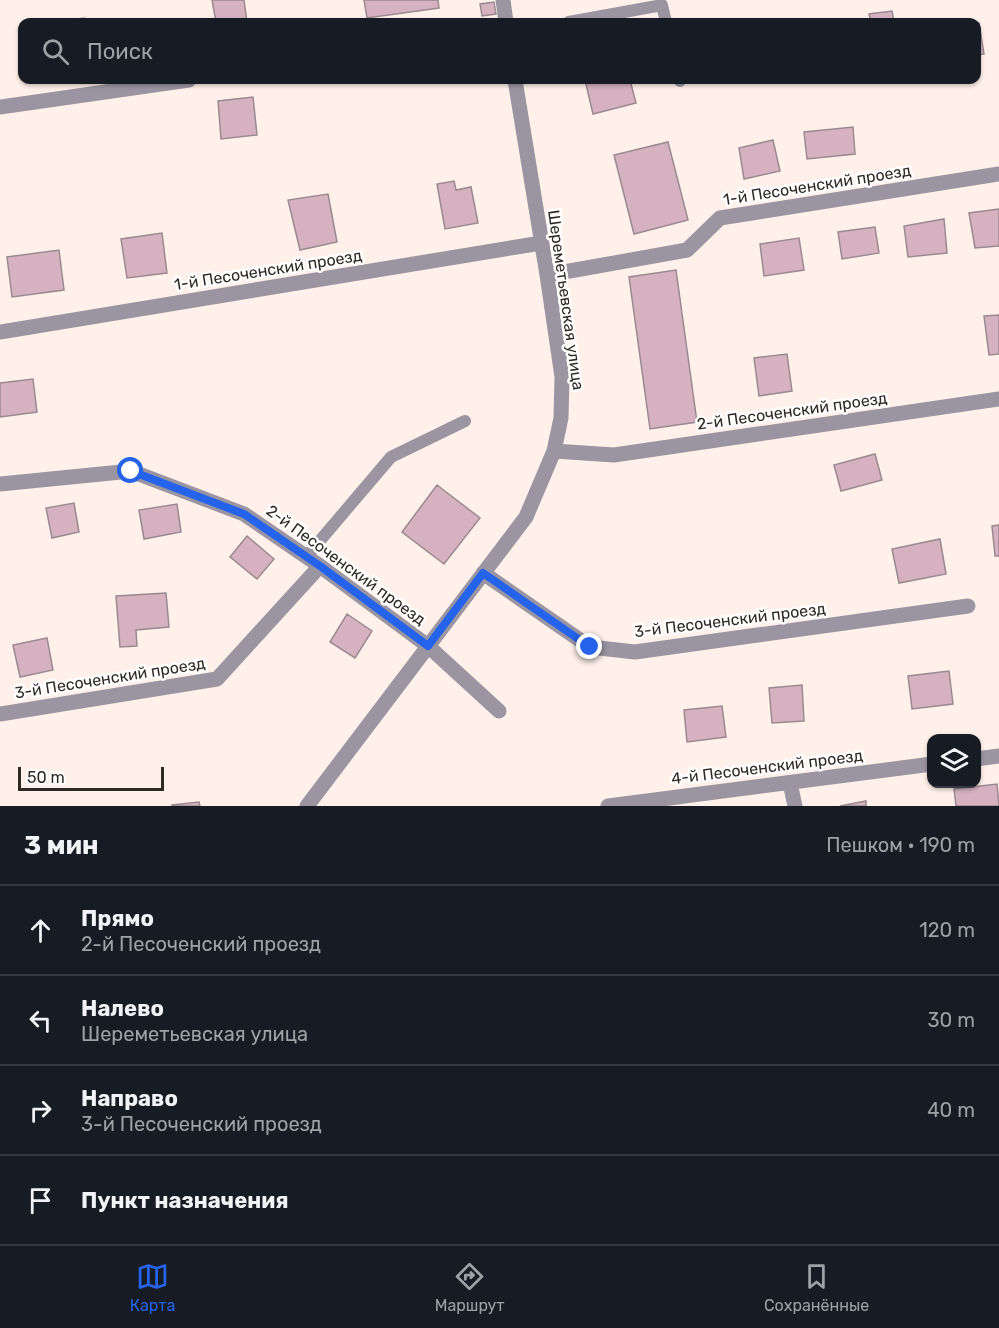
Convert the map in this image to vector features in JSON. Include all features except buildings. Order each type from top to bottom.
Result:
[{"type":"street","points":[[503,0],[505,18]]},
{"type":"street","points":[[0,107],[161,84]]},
{"type":"street","name":"Шереметьевская улица","points":[[307,806],[526,518],[554,451],[561,418],[561,377],[516,84]]},
{"type":"street","name":"1-й Песоченский проезд","points":[[547,275],[687,250],[720,218],[999,174]]},
{"type":"street","name":"1-й Песоченский проезд","points":[[0,332],[541,243]]},
{"type":"street","name":"2-й Песоченский проезд","points":[[554,451],[614,455],[999,399]]},
{"type":"street","name":"2-й Песоченский проезд","points":[[0,484],[131,471],[244,514],[320,566],[428,646]]},
{"type":"street","name":"3-й Песоченский проезд","points":[[0,714],[217,679],[320,566]]},
{"type":"street","name":"3-й Песоченский проезд","points":[[483,573],[590,647],[636,652],[968,606]]},
{"type":"street","points":[[428,646],[500,711]]},
{"type":"street","points":[[981,758],[999,756]]},
{"type":"street","name":"4-й Песоченский проезд","points":[[608,806],[927,765]]},
{"type":"street","points":[[790,783],[795,806]]},
{"type":"lane","points":[[591,18],[662,5],[665,18]]},
{"type":"lane","points":[[306,557],[391,457],[465,421]]},
{"type":"route","points":[[131,471],[244,514],[320,566],[428,646],[483,573],[590,647]]}]
